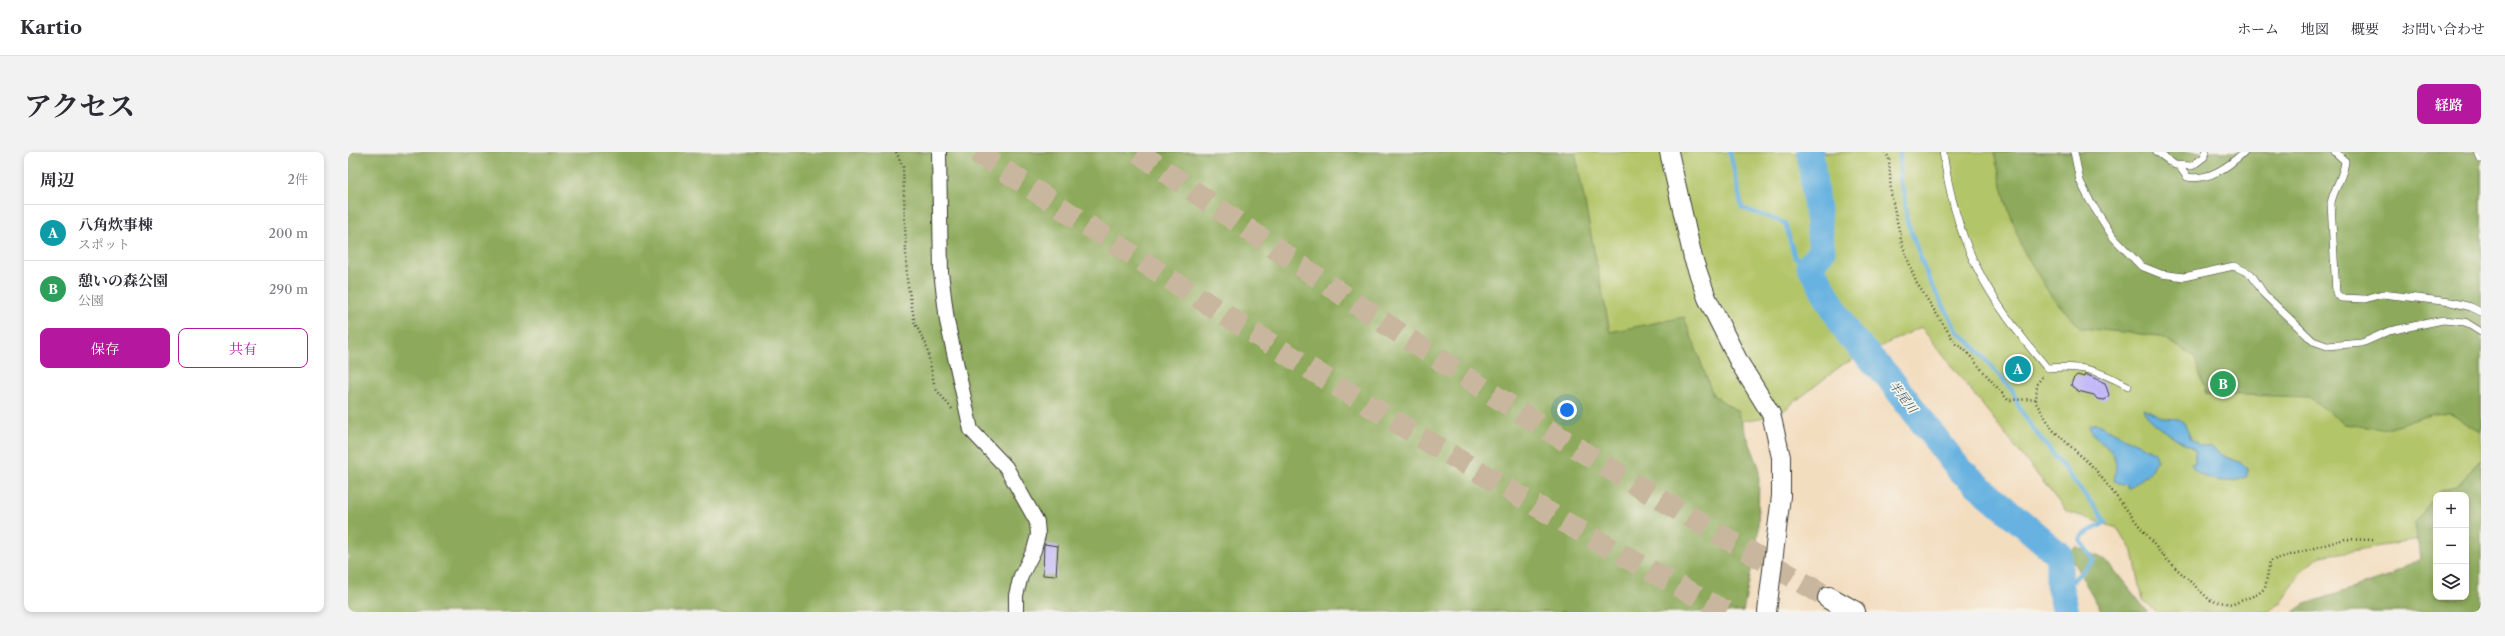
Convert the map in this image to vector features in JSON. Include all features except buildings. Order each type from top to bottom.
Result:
[{"type":"highway","points":[[1829,598],[1854,612]]},
{"type":"street","points":[[939,152],[941,272],[947,321],[971,430],[1006,468],[1037,522],[1038,535],[1034,550],[1016,595],[1016,612]]},
{"type":"street","points":[[1669,152],[1693,258],[1707,298],[1739,362],[1771,414],[1781,457],[1781,496],[1767,612]]},
{"type":"lane","points":[[1943,152],[1953,207],[1971,259],[2008,322],[2047,368],[2081,367],[2104,373],[2128,386]]},
{"type":"lane","points":[[2074,152],[2080,181],[2090,201],[2113,237],[2141,266],[2161,274],[2184,277],[2234,266],[2251,274],[2264,294],[2313,340],[2328,346],[2362,343],[2389,331],[2443,320],[2465,322],[2481,332]]},
{"type":"lane","points":[[2157,152],[2164,159],[2179,166],[2192,166],[2204,157],[2206,152]]},
{"type":"lane","points":[[2179,166],[2187,176],[2197,178],[2208,176],[2230,164],[2244,152]]},
{"type":"lane","points":[[2335,152],[2345,161],[2344,170],[2334,189],[2331,203],[2336,293],[2341,298],[2365,298],[2382,294],[2451,302],[2471,307],[2481,312]]},
{"type":"lane","points":[[2478,152],[2481,159]]},
{"type":"path","points":[[896,152],[903,167],[907,280],[915,324],[926,344],[935,388],[948,406],[968,418]]},
{"type":"path","points":[[1885,152],[1889,158],[1891,194],[1907,261],[1916,282],[1934,307],[1947,333],[2008,400],[2036,399]]},
{"type":"path","points":[[2047,368],[2037,384],[2036,399],[2043,415],[2054,430],[2094,468],[2163,556],[2211,601],[2233,604],[2258,594],[2265,588],[2270,561],[2346,539],[2373,540]]},
{"type":"green space","points":[[348,152],[1575,152],[1610,332],[1684,317],[1713,395],[1737,411],[1759,467],[1758,535],[1743,612],[348,612]]},
{"type":"green space","points":[[854,152],[2481,152],[2481,529],[2469,502],[2469,492],[2433,492],[2433,537],[2321,556],[2303,569],[2281,603],[2268,612],[2157,612],[2143,600],[2133,552],[2117,528],[2066,511],[1921,327],[1842,365],[1778,415],[1736,422]]},
{"type":"green space","points":[[1994,152],[2481,152],[2481,432],[2449,413],[2434,414],[2382,429],[2344,424],[2309,397],[2206,394],[2194,356],[2160,336],[2081,328],[2051,296],[2023,250],[2006,202]]},
{"type":"green space","points":[[2481,459],[2481,612],[2293,612],[2303,605],[2390,576],[2420,558],[2415,523],[2433,499],[2433,600],[2469,600],[2469,492],[2439,492],[2458,485]]},
{"type":"green space","points":[[2075,546],[2106,560],[2148,612],[2102,612],[2068,553]]},
{"type":"water","points":[[2143,408],[2164,418],[2179,419],[2184,423],[2191,439],[2199,445],[2211,447],[2223,456],[2242,463],[2247,468],[2247,476],[2233,481],[2225,481],[2208,478],[2201,474],[2195,470],[2191,464],[2195,463],[2195,450],[2157,426],[2146,414]]},
{"type":"water","points":[[2096,423],[2155,453],[2157,459],[2148,474],[2128,489],[2127,484],[2122,485],[2114,480],[2116,468],[2113,454],[2099,440],[2089,426]]},
{"type":"waterway","points":[[1730,152],[1742,208],[1785,223],[1795,258],[1810,265]]},
{"type":"waterway","name":"半尾川","points":[[1810,152],[1822,251],[1810,265],[1848,334],[1889,378],[1958,468],[2059,555],[2059,584],[2066,612]]},
{"type":"waterway","points":[[1900,152],[1900,181],[1905,196],[1907,221],[1929,280],[1958,332],[1970,342],[2012,390],[2020,409],[2031,426],[2106,522],[2083,535],[2080,541],[2094,560],[2069,584],[2063,600]]},
{"type":"tunnel","points":[[977,152],[1253,333],[1346,391],[1534,504],[1629,559],[1726,612]]},
{"type":"tunnel","points":[[1138,152],[1388,325],[1514,408],[1643,489],[1829,598]]},
{"type":"place","name":"八角炊事棟","points":[[2018,369]]},
{"type":"place","name":"憩いの森公園","points":[[2223,384]]}]
